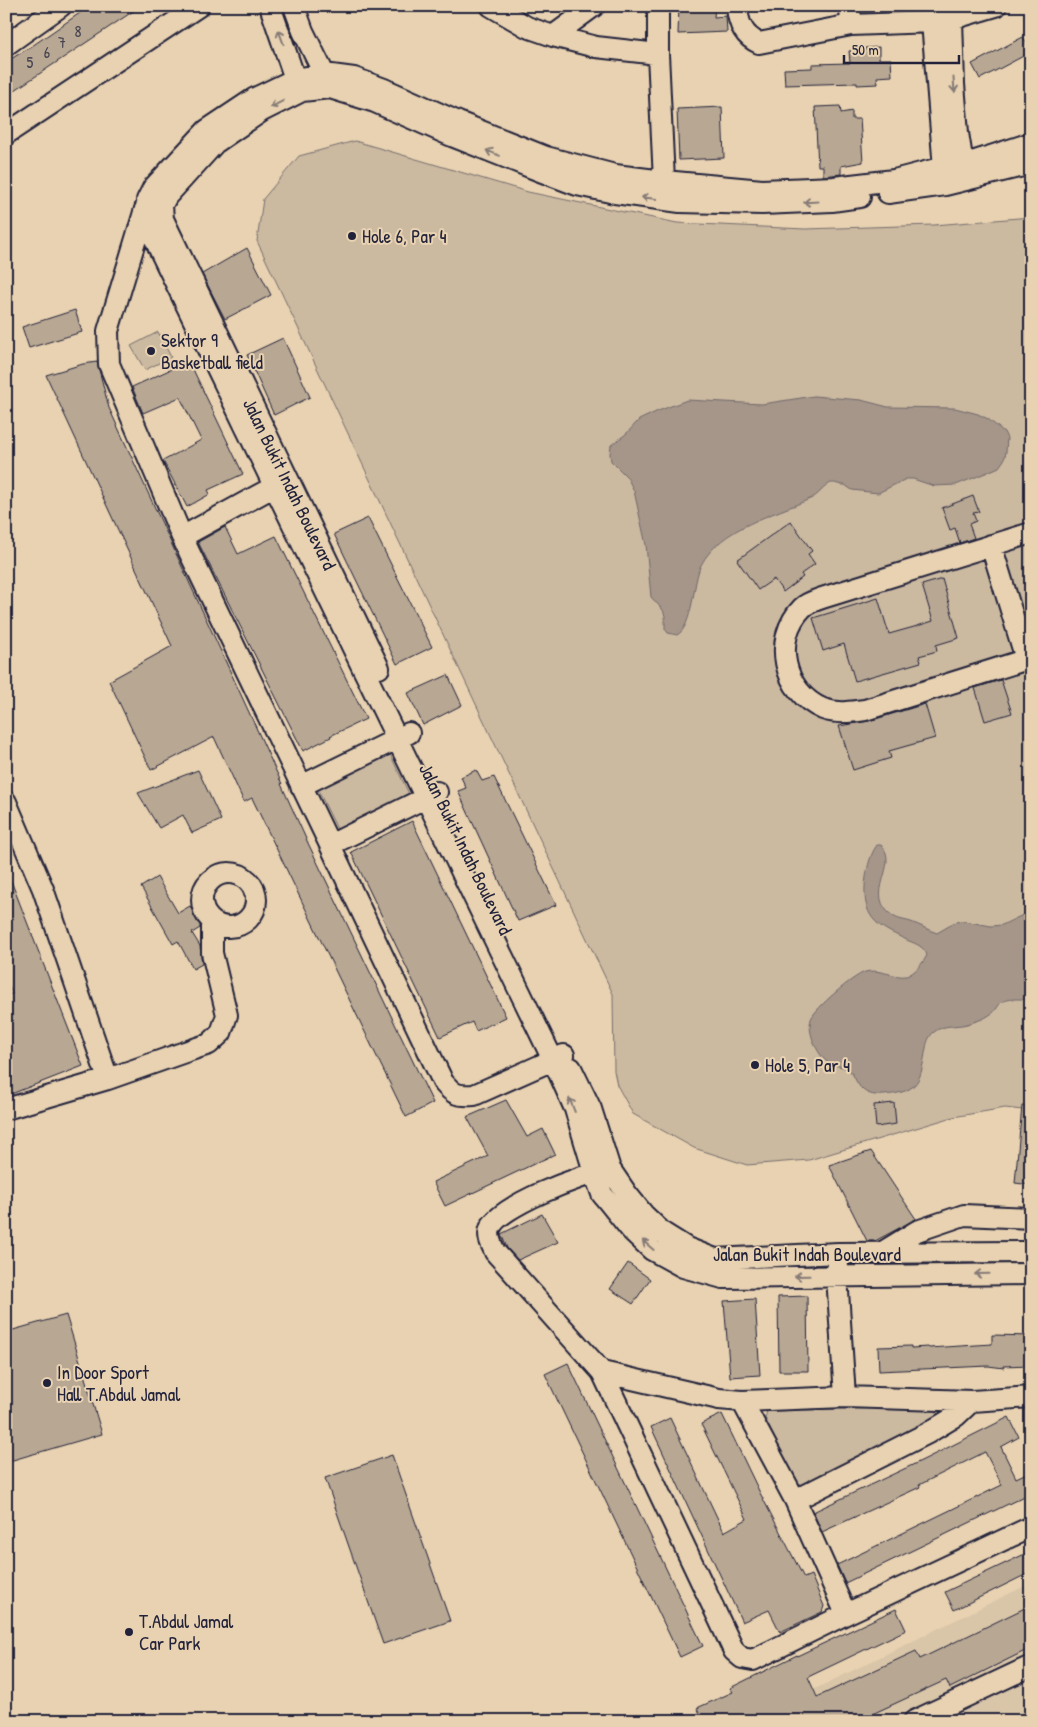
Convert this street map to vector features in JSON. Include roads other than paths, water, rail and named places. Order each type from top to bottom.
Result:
[{"type":"street","points":[[6,46],[61,6]]},
{"type":"street","points":[[6,134],[199,6]]},
{"type":"street","points":[[270,6],[298,85]]},
{"type":"street","points":[[294,6],[303,31],[327,81],[452,136],[540,171],[577,185],[615,194],[680,202],[762,204],[832,201],[954,174],[1031,143]]},
{"type":"street","points":[[491,6],[527,26],[553,36],[596,47],[658,54]]},
{"type":"street","points":[[553,36],[594,6]]},
{"type":"street","points":[[658,6],[658,54],[664,182]]},
{"type":"street","points":[[737,6],[741,28],[752,40],[759,43],[850,16],[942,21],[996,6]]},
{"type":"street","points":[[942,21],[955,94],[958,133],[954,174]]},
{"type":"street","points":[[558,1057],[474,1095],[461,1096],[453,1093],[443,1082],[182,536],[109,364],[108,332],[148,200],[154,188],[207,130],[255,98],[298,85],[354,78],[546,157],[615,175],[664,182],[762,190],[834,187],[1031,164]]},
{"type":"street","name":"Jalan Bukit Indah Boulevard","points":[[281,482],[163,219],[162,205],[167,196],[215,143],[298,85]]},
{"type":"street","points":[[148,200],[148,226],[281,482],[558,1057],[575,1109],[602,1170],[602,1194],[631,1230],[652,1250],[683,1267],[723,1278],[1031,1274]]},
{"type":"street","points":[[182,536],[281,482]]},
{"type":"street","points":[[992,545],[1028,658],[865,710],[844,713],[824,709],[806,698],[792,683],[785,663],[784,642],[791,622],[803,606],[822,598],[992,545],[1031,533]]},
{"type":"street","points":[[301,786],[404,736]]},
{"type":"street","points":[[330,845],[432,794]]},
{"type":"street","points":[[6,802],[44,889],[108,1079]]},
{"type":"street","points":[[6,1109],[108,1079],[209,1044],[221,1033],[227,1015],[212,953],[212,921]]},
{"type":"street","points":[[602,1170],[551,1188],[505,1212],[494,1222],[489,1237],[495,1252],[602,1372],[734,1651],[742,1658],[753,1660],[1031,1527]]},
{"type":"street","name":"Jalan Bukit Indah Boulevard","points":[[602,1170],[627,1194],[644,1216],[663,1233],[687,1248],[715,1259],[838,1253],[1031,1252]]},
{"type":"street","points":[[881,1253],[917,1231],[964,1215],[1031,1218]]},
{"type":"street","points":[[838,1253],[837,1276],[845,1397]]},
{"type":"street","points":[[602,1372],[719,1399],[742,1401],[845,1397],[972,1401],[1031,1398]]},
{"type":"street","points":[[742,1401],[794,1500],[846,1614]]},
{"type":"street","points":[[794,1500],[928,1433],[956,1416],[972,1401]]},
{"type":"street","points":[[914,1721],[1031,1666]]},
{"type":"place","name":"Hole 6, Par 4","points":[[352,236]]},
{"type":"place","name":"Sektor 9 Basketball field","points":[[151,351]]},
{"type":"place","name":"Hole 5, Par 4","points":[[755,1065]]},
{"type":"place","name":"In Door Sport Hall T.Abdul Jamal","points":[[47,1383]]},
{"type":"place","name":"T.Abdul Jamal Car Park","points":[[129,1632]]}]
